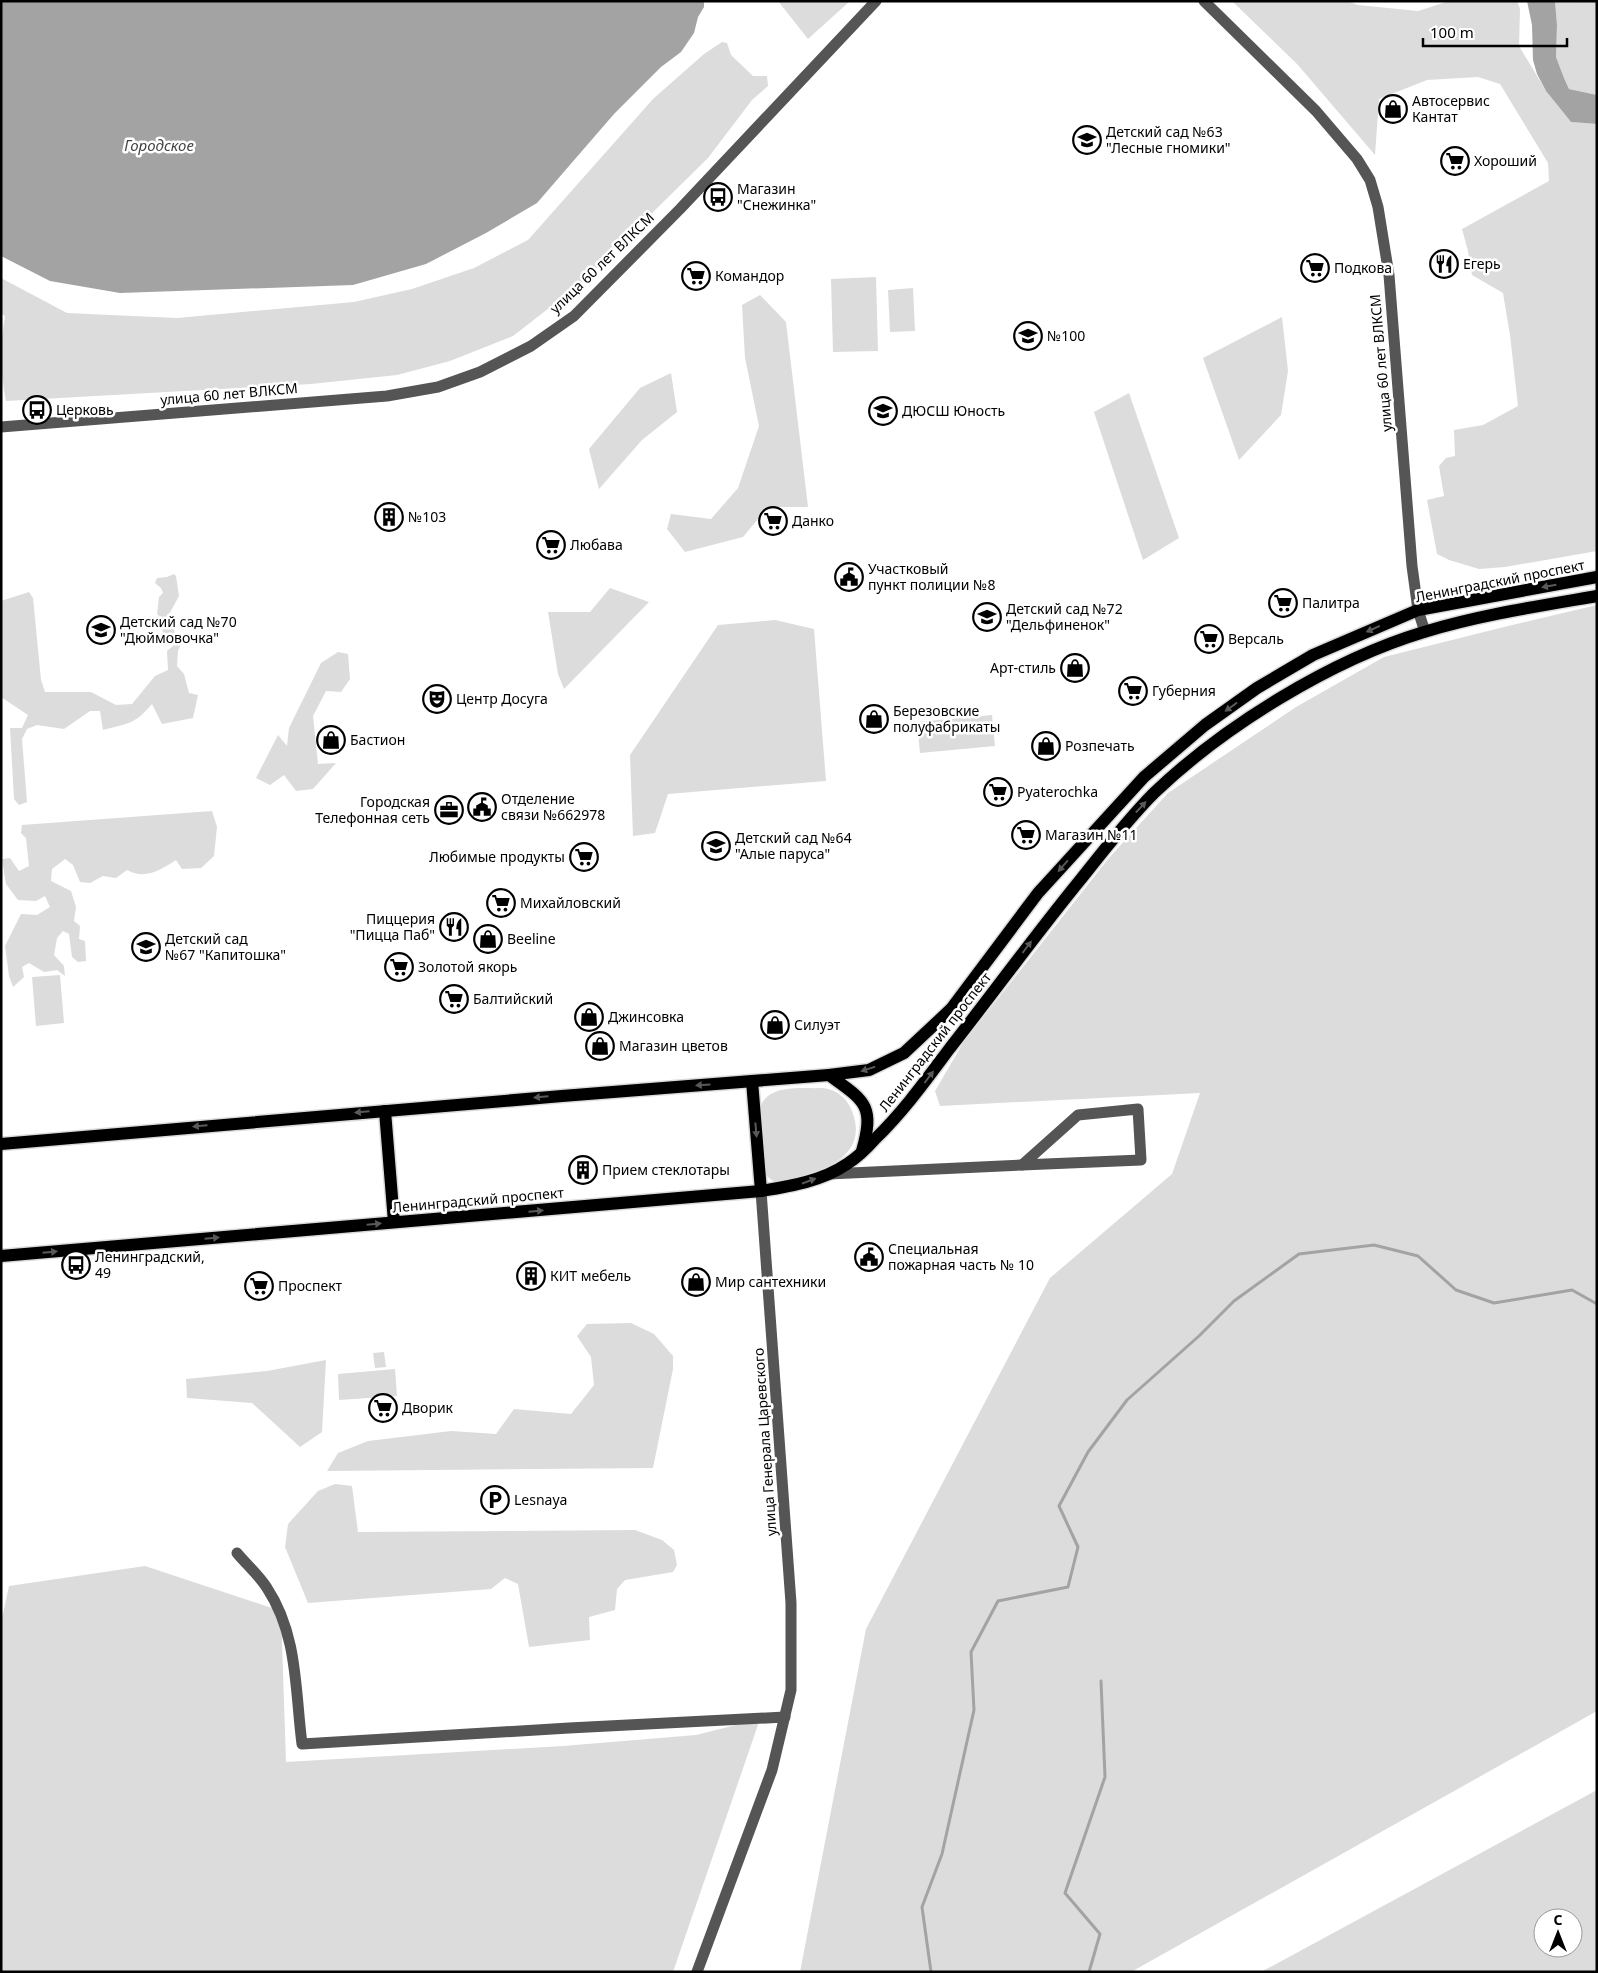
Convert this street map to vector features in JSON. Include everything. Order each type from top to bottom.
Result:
[{"type":"main road","name":"Ленинградский проспект","points":[[1,1144],[385,1110],[829,1075],[869,1070],[904,1053],[951,1009],[1038,894],[1144,777],[1205,726],[1257,688],[1314,655],[1418,610],[1597,577]]},
{"type":"main road","name":"Ленинградский проспект","points":[[1,1256],[761,1191],[798,1185],[828,1174],[847,1165],[900,1114],[1099,857],[1153,794],[1215,742],[1289,695],[1346,664],[1425,632],[1486,616],[1597,596]]},
{"type":"main road","points":[[829,1075],[857,1095],[864,1107],[869,1122],[861,1153]]},
{"type":"main road","points":[[752,1081],[761,1191]]},
{"type":"main road","points":[[385,1110],[394,1222]]},
{"type":"street","name":"улица 60 лет ВЛКСМ","points":[[1,428],[387,396],[438,387],[480,372],[531,346],[574,316],[680,209],[876,1]]},
{"type":"street","name":"улица 60 лет ВЛКСМ","points":[[1204,1],[1316,111],[1357,158],[1370,180],[1378,207],[1389,275],[1412,566],[1418,610],[1425,632]]},
{"type":"street","points":[[828,1174],[1141,1160],[1138,1109],[1078,1115],[1022,1165]]},
{"type":"street","name":"улица Генерала Царевского","points":[[696,1972],[772,1770],[791,1690],[791,1603],[761,1191]]},
{"type":"street","points":[[236,1553],[267,1587],[286,1626],[295,1664],[302,1744],[785,1717]]},
{"type":"shaded area","points":[[778,1],[850,1],[808,39]]},
{"type":"shaded area","points":[[1232,1],[1347,1],[1358,5],[1418,11],[1449,1],[1517,1],[1520,9],[1519,46],[1546,91],[1571,122],[1597,124],[1597,551],[1505,567],[1479,569],[1449,560],[1437,554],[1427,500],[1444,496],[1439,466],[1446,458],[1455,456],[1454,430],[1483,425],[1518,406],[1503,293],[1472,275],[1462,229],[1549,181],[1548,163],[1500,84],[1478,77],[1427,80],[1379,99],[1375,155],[1298,65]]},
{"type":"shaded area","points":[[1555,1],[1597,1],[1597,95],[1569,89],[1564,78],[1556,57],[1557,25]]},
{"type":"shaded area","points":[[722,42],[727,43],[731,55],[753,76],[767,76],[768,86],[752,100],[708,158],[580,284],[513,336],[450,361],[397,375],[311,384],[6,401],[2,369],[2,337],[5,316],[1,313],[1,278],[67,313],[177,318],[354,302],[412,289],[474,268],[528,240],[653,99],[704,54]]},
{"type":"shaded area","points":[[876,277],[878,351],[833,352],[831,279]]},
{"type":"shaded area","points":[[913,288],[915,331],[890,332],[888,290]]},
{"type":"shaded area","points":[[760,295],[786,322],[808,507],[768,507],[743,537],[685,552],[667,529],[671,514],[711,519],[738,488],[759,426],[745,358],[742,305]]},
{"type":"shaded area","points":[[1282,317],[1288,371],[1281,415],[1239,460],[1203,358]]},
{"type":"shaded area","points":[[671,373],[677,412],[642,440],[599,489],[589,449],[640,388]]},
{"type":"shaded area","points":[[1129,393],[1179,538],[1143,560],[1094,412]]},
{"type":"shaded area","points":[[174,574],[176,576],[179,596],[168,616],[170,629],[174,629],[175,635],[183,639],[178,651],[177,666],[184,674],[189,693],[198,695],[193,718],[162,724],[152,704],[135,720],[103,730],[100,711],[90,711],[64,729],[37,725],[27,729],[22,739],[27,802],[19,805],[14,799],[10,728],[22,728],[28,715],[1,697],[1,601],[29,592],[33,598],[41,680],[45,692],[91,692],[116,705],[132,704],[155,676],[168,670],[167,651],[174,645],[168,637],[163,637],[162,618],[157,614],[159,597],[163,593],[161,588],[155,583],[157,578]]},
{"type":"shaded area","points":[[610,588],[649,602],[564,689],[558,674],[548,612],[590,612]]},
{"type":"shaded area","points":[[1597,605],[1597,1711],[1131,1972],[800,1972],[866,1629],[1050,1278],[1172,1174],[1200,1093],[940,1106],[935,1091],[963,1043],[1108,859],[1168,793],[1296,707],[1384,657]]},
{"type":"shaded area","points":[[775,620],[814,629],[826,781],[668,794],[655,833],[633,836],[630,755],[718,625]]},
{"type":"shaded area","points":[[338,652],[348,654],[350,679],[341,692],[326,691],[313,716],[318,764],[336,763],[313,789],[296,791],[284,775],[270,785],[256,778],[278,735],[287,746],[289,728],[321,663]]},
{"type":"shaded area","points":[[992,715],[995,746],[920,753],[917,722]]},
{"type":"shaded area","points":[[212,811],[217,827],[214,856],[201,868],[182,869],[176,860],[147,874],[134,873],[127,870],[116,878],[103,876],[90,883],[80,882],[73,865],[65,859],[52,869],[51,881],[71,891],[76,907],[74,921],[80,926],[79,939],[85,941],[86,961],[78,962],[72,957],[69,934],[63,931],[57,938],[54,955],[64,966],[65,976],[57,970],[44,972],[29,963],[22,967],[24,977],[13,987],[9,976],[5,946],[21,914],[37,915],[50,907],[45,896],[36,901],[18,900],[6,884],[2,859],[10,858],[19,871],[29,866],[26,838],[21,833],[22,825]]},
{"type":"shaded area","points":[[60,975],[64,1023],[36,1026],[32,977]]},
{"type":"shaded area","points":[[823,1088],[837,1093],[850,1106],[856,1124],[852,1146],[846,1154],[828,1167],[788,1180],[773,1181],[765,1174],[759,1110],[763,1101],[769,1095],[785,1089]]},
{"type":"shaded area","points":[[631,1323],[654,1334],[673,1356],[673,1369],[653,1468],[327,1471],[338,1453],[368,1441],[451,1431],[496,1434],[514,1409],[571,1414],[594,1385],[591,1357],[577,1336],[587,1324]]},
{"type":"shaded area","points":[[384,1352],[386,1367],[375,1368],[373,1353]]},
{"type":"shaded area","points":[[326,1360],[322,1432],[300,1447],[252,1403],[187,1398],[186,1379],[267,1371]]},
{"type":"shaded area","points":[[395,1369],[397,1396],[339,1400],[338,1374]]},
{"type":"shaded area","points":[[335,1484],[352,1486],[358,1532],[635,1530],[662,1540],[674,1550],[677,1565],[673,1572],[625,1580],[617,1589],[615,1610],[589,1617],[590,1640],[529,1647],[518,1584],[505,1578],[491,1589],[308,1603],[285,1547],[288,1524],[318,1491]]},
{"type":"shaded area","points":[[145,1566],[281,1611],[286,1762],[563,1746],[696,1735],[760,1719],[673,1972],[1,1972],[1,1623],[9,1586]]},
{"type":"shaded area","points":[[1597,1790],[1597,1972],[1261,1972]]},
{"type":"water","name":"Городское","points":[[1,1],[704,1],[704,7],[698,17],[694,33],[681,52],[661,67],[614,114],[537,203],[486,233],[426,264],[353,285],[120,293],[50,281],[1,256]]},
{"type":"water","points":[[1527,1],[1555,1],[1557,25],[1556,57],[1569,89],[1597,95],[1597,124],[1571,122],[1546,91],[1537,74],[1533,60],[1532,25]]},
{"type":"waterway","points":[[931,1972],[922,1907],[942,1854],[974,1710],[971,1652],[998,1601],[1068,1587],[1078,1547],[1059,1506],[1088,1452],[1127,1400],[1199,1336],[1234,1301],[1299,1254],[1374,1245],[1418,1256],[1456,1290],[1494,1303],[1572,1290],[1597,1304]]},
{"type":"waterway","points":[[1089,1972],[1100,1934],[1065,1893],[1105,1777],[1101,1681]]},
{"type":"place","name":"Автосервис Кантат","points":[[1393,109]]},
{"type":"place","name":"Детский сад №63 \"Лесные гномики\"","points":[[1087,140]]},
{"type":"place","name":"Хороший","points":[[1455,161]]},
{"type":"place","name":"Магазин \"Снежинка\"","points":[[718,197]]},
{"type":"place","name":"Егерь","points":[[1444,264]]},
{"type":"place","name":"Подкова","points":[[1315,268]]},
{"type":"place","name":"Командор","points":[[696,276]]},
{"type":"place","name":"№100","points":[[1028,336]]},
{"type":"place","name":"Церковь","points":[[37,410]]},
{"type":"place","name":"ДЮСШ Юность","points":[[883,411]]},
{"type":"place","name":"№103","points":[[389,517]]},
{"type":"place","name":"Данко","points":[[773,521]]},
{"type":"place","name":"Любава","points":[[551,545]]},
{"type":"place","name":"Участковый пункт полиции №8","points":[[849,577]]},
{"type":"place","name":"Палитра","points":[[1283,603]]},
{"type":"place","name":"Детский сад №72 \"Дельфиненок\"","points":[[987,617]]},
{"type":"place","name":"Детский сад №70 \"Дюймовочка\"","points":[[101,630]]},
{"type":"place","name":"Версаль","points":[[1209,639]]},
{"type":"place","name":"Арт-стиль","points":[[1075,668]]},
{"type":"place","name":"Губерния","points":[[1133,691]]},
{"type":"place","name":"Центр Досуга","points":[[437,699]]},
{"type":"place","name":"Березовские полуфабрикаты","points":[[874,719]]},
{"type":"place","name":"Бастион","points":[[331,740]]},
{"type":"place","name":"Розпечать","points":[[1046,746]]},
{"type":"place","name":"Pyaterochka","points":[[998,792]]},
{"type":"place","name":"Отделение связи №662978","points":[[482,807]]},
{"type":"place","name":"Городская Телефонная сеть","points":[[449,810]]},
{"type":"place","name":"Магазин №11","points":[[1026,835]]},
{"type":"place","name":"Детский сад №64 \"Алые паруса\"","points":[[716,846]]},
{"type":"place","name":"Любимые продукты","points":[[584,857]]},
{"type":"place","name":"Михайловский","points":[[501,903]]},
{"type":"place","name":"Пиццерия \"Пицца Паб\"","points":[[454,927]]},
{"type":"place","name":"Beeline","points":[[488,939]]},
{"type":"place","name":"Детский сад №67 \"Капитошка\"","points":[[146,947]]},
{"type":"place","name":"Золотой якорь","points":[[399,967]]},
{"type":"place","name":"Балтийский","points":[[454,999]]},
{"type":"place","name":"Джинсовка","points":[[589,1017]]},
{"type":"place","name":"Силуэт","points":[[775,1025]]},
{"type":"place","name":"Магазин цветов","points":[[600,1046]]},
{"type":"place","name":"Прием стеклотары","points":[[583,1170]]},
{"type":"place","name":"Специальная пожарная часть № 10","points":[[869,1257]]},
{"type":"place","name":"Ленинградский, 49","points":[[76,1265]]},
{"type":"place","name":"КИТ мебель","points":[[531,1276]]},
{"type":"place","name":"Мир сантехники","points":[[696,1282]]},
{"type":"place","name":"Проспект","points":[[259,1286]]},
{"type":"place","name":"Дворик","points":[[383,1408]]},
{"type":"place","name":"Lesnaya","points":[[495,1500]]}]
